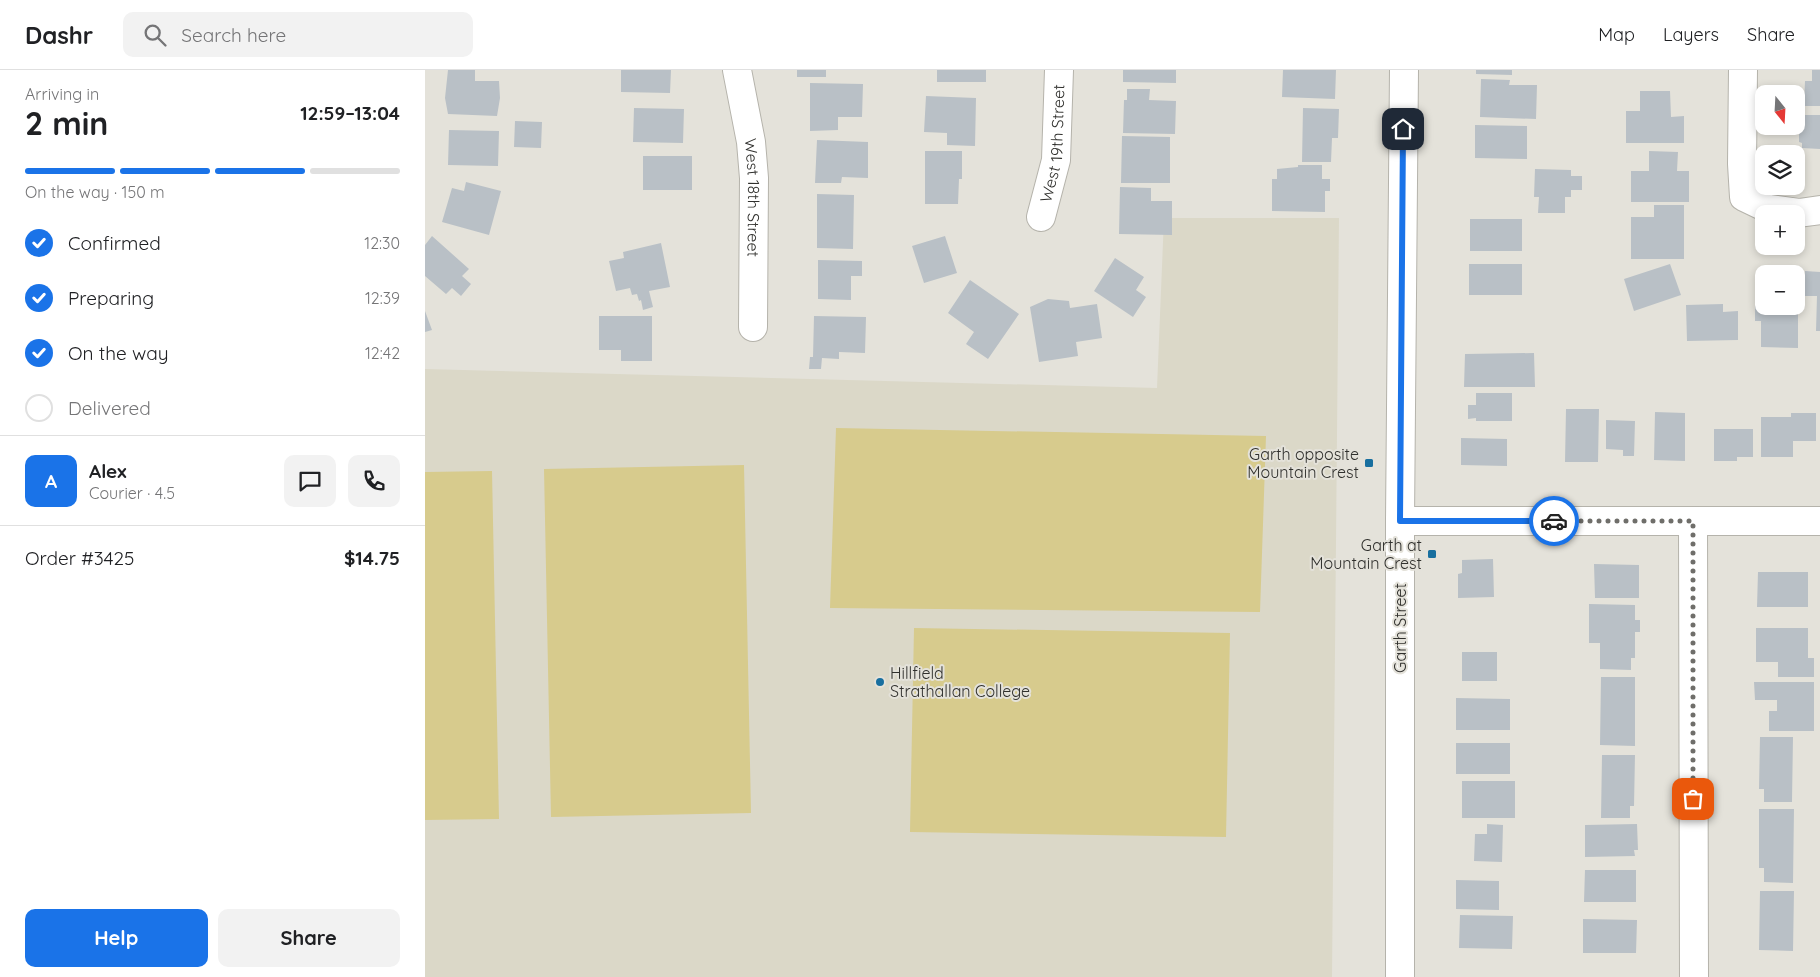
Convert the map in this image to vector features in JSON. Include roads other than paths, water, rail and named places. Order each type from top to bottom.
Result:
[{"type":"street","name":"West 18th Street","points":[[737,70],[751,142],[754,178],[753,327]]},
{"type":"street","name":"West 19th Street","points":[[1041,216],[1056,160],[1059,70]]},
{"type":"street","name":"Garth Street","points":[[1400,977],[1400,521],[1404,70]]},
{"type":"street","points":[[1743,70],[1742,164],[1744,197],[1769,210],[1799,213],[1820,210]]},
{"type":"street","points":[[1400,521],[1820,521]]},
{"type":"street","points":[[1693,521],[1694,977]]},
{"type":"place","name":"Garth opposite Mountain Crest","points":[[1369,463]]},
{"type":"place","name":"Garth at Mountain Crest","points":[[1432,554]]},
{"type":"place","name":"Hillfield Strathallan College","points":[[880,682]]}]
